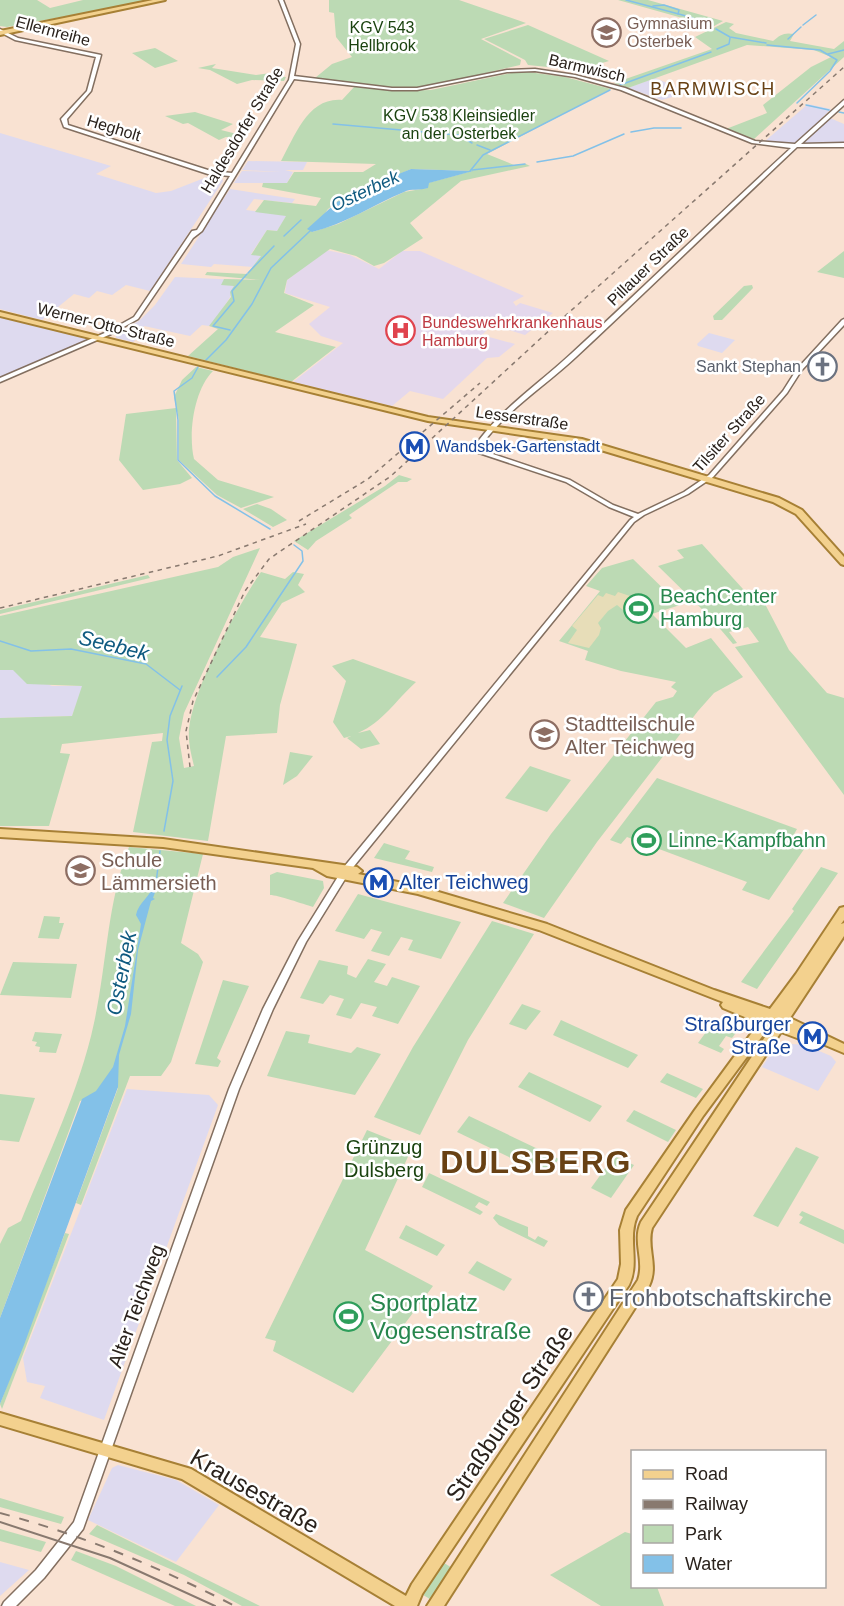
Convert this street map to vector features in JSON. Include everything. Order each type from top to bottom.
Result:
[{"type":"main road","points":[[1,31],[162,0]]},
{"type":"main road","name":"Werner-Otto-Straße","points":[[0,314],[205,364]]},
{"type":"main road","name":"Lesserstraße","points":[[205,364],[428,419],[582,442],[776,500],[799,512],[844,562]]},
{"type":"main road","points":[[0,833],[143,841],[317,866],[327,872],[345,872],[482,908],[543,927],[710,993],[720,1001],[844,1048]]},
{"type":"main road","name":"Straßburger Straße","points":[[435,1606],[645,1282],[648,1265],[642,1245],[644,1229],[844,911]]},
{"type":"main road","name":"Straßburger Straße","points":[[409,1606],[417,1589],[624,1281],[629,1264],[626,1229],[629,1218],[699,1113],[775,1020],[844,927]]},
{"type":"main road","points":[[775,1020],[844,1053]]},
{"type":"main road","name":"Krausestraße","points":[[0,1419],[105,1452],[186,1474],[409,1606]]},
{"type":"street","name":"Haldesdorfer Straße","points":[[0,380],[115,330],[138,315],[193,236],[199,231],[292,77],[298,44],[282,2]]},
{"type":"street","name":"Ellernreihe","points":[[1,31],[17,39],[99,56]]},
{"type":"street","name":"Hegholt","points":[[99,56],[89,91],[64,119],[66,126],[210,173],[234,175]]},
{"type":"street","name":"Barmwisch","points":[[292,77],[392,89],[417,89],[507,71],[535,70],[586,79],[641,96],[746,140],[796,147],[844,145]]},
{"type":"street","name":"Pillauer Straße","points":[[638,516],[611,506],[568,481],[477,450],[491,429],[607,324],[694,240],[844,102]]},
{"type":"street","name":"Tilsiter Straße","points":[[616,541],[638,516],[675,499],[707,479],[844,321]]},
{"type":"street","name":"Alter Teichweg","points":[[8,1606],[40,1575],[79,1525],[234,1089],[285,974],[345,872],[616,541]]},
{"type":"shaded area","points":[[655,78],[689,92],[662,100],[628,88]]},
{"type":"shaded area","points":[[808,104],[831,109],[798,142],[791,144],[764,142]]},
{"type":"shaded area","points":[[830,118],[844,124],[844,143],[808,145],[804,142]]},
{"type":"shaded area","points":[[0,133],[111,166],[96,174],[156,193],[171,191],[207,177],[222,178],[223,181],[150,291],[126,285],[112,295],[97,291],[89,298],[74,294],[42,320],[0,309]]},
{"type":"shaded area","points":[[248,161],[307,162],[303,170],[285,170],[293,172],[287,183],[234,183],[242,171],[282,172],[242,170]]},
{"type":"shaded area","points":[[230,189],[295,199],[292,203],[254,199],[246,210],[287,215],[277,231],[267,230],[251,254],[262,256],[253,267],[181,264]]},
{"type":"shaded area","name":"Bundeswehrkrankenhaus Hamburg","points":[[326,250],[350,255],[379,269],[402,251],[420,251],[524,296],[513,302],[516,306],[520,303],[553,313],[525,335],[492,325],[482,335],[515,344],[499,357],[487,358],[443,399],[410,391],[392,406],[293,382],[343,343],[321,336],[309,324],[330,307],[285,293],[287,280]]},
{"type":"shaded area","points":[[175,277],[241,280],[209,326],[202,325],[190,336],[144,326],[141,335],[133,342],[116,338],[116,335],[140,320],[155,305]]},
{"type":"shaded area","points":[[0,317],[91,339],[0,379]]},
{"type":"shaded area","points":[[709,333],[735,340],[722,353],[698,346],[697,344]]},
{"type":"shaded area","points":[[0,670],[13,670],[52,686],[83,686],[72,716],[0,718]]},
{"type":"shaded area","points":[[778,1043],[805,1045],[831,1056],[836,1062],[818,1091],[762,1067]]},
{"type":"shaded area","points":[[127,1089],[209,1095],[218,1105],[104,1420],[40,1398],[45,1386],[27,1382],[23,1358]]},
{"type":"shaded area","points":[[118,1465],[176,1480],[219,1505],[176,1562],[88,1520],[112,1468]]},
{"type":"shaded area","points":[[0,1562],[29,1570],[0,1596]]},
{"type":"green space","points":[[0,0],[37,0],[50,8],[83,0],[154,0],[7,27],[0,26]]},
{"type":"green space","name":"KGV 543 Hellbrook","points":[[329,0],[459,0],[526,23],[481,39],[521,60],[520,65],[427,87],[384,87],[315,78],[332,64],[352,57],[336,37],[334,13],[329,12]]},
{"type":"green space","points":[[618,0],[648,0],[723,21],[709,29],[693,21]]},
{"type":"green space","points":[[726,22],[734,24],[729,28],[736,33],[773,41],[782,34],[791,33],[794,34],[790,41],[834,49],[844,41],[844,57],[754,139],[726,129],[767,113],[763,105],[811,67],[831,57],[814,50],[747,45],[628,88],[614,83],[712,49],[695,37]]},
{"type":"green space","points":[[528,25],[609,61],[577,70],[528,65],[525,60],[484,39]]},
{"type":"green space","points":[[155,48],[178,61],[155,68],[132,53]]},
{"type":"green space","points":[[216,64],[212,68],[256,75],[271,73],[272,76],[286,77],[284,81],[252,80],[237,84],[210,70],[198,68]]},
{"type":"green space","name":"KGV 538 Kleinsiedler an der Osterbek","points":[[521,71],[565,77],[611,89],[487,154],[514,165],[530,166],[461,181],[410,223],[423,238],[384,263],[374,266],[356,256],[330,249],[287,280],[284,293],[314,305],[275,332],[336,347],[291,382],[188,356],[218,329],[209,326],[231,297],[230,292],[234,286],[221,285],[224,279],[261,280],[205,275],[207,272],[247,274],[261,256],[251,255],[267,230],[277,231],[286,216],[255,212],[264,200],[316,206],[321,198],[262,187],[263,183],[287,183],[294,172],[363,172],[376,164],[281,161],[297,130],[311,111],[330,101],[342,100],[355,86],[394,91],[431,90]],"holes":[[[411,169],[472,171],[428,183],[427,188],[404,192],[338,224],[312,232],[328,209],[337,202]]]},
{"type":"green space","points":[[195,112],[233,124],[221,130],[237,134],[234,138],[226,137],[219,140],[188,123],[183,124],[165,116]]},
{"type":"green space","points":[[844,251],[844,278],[817,272]]},
{"type":"green space","points":[[752,285],[753,288],[722,320],[714,320],[713,316],[744,286]]},
{"type":"green space","points":[[196,367],[213,371],[201,389],[194,412],[192,449],[194,459],[218,480],[274,497],[241,508],[217,495],[179,460],[179,420],[174,397],[182,380]]},
{"type":"green space","points":[[176,408],[177,460],[192,478],[180,484],[143,490],[119,460],[126,414]]},
{"type":"green space","points":[[399,475],[412,479],[407,482],[398,482],[349,515],[352,518],[316,541],[308,550],[294,541],[385,486]]},
{"type":"green space","points":[[257,504],[271,509],[287,520],[273,527],[243,509]]},
{"type":"green space","points":[[702,544],[753,600],[765,604],[789,650],[827,693],[844,698],[844,795],[735,647],[759,642],[748,627],[729,632],[737,643],[733,644],[710,617],[658,566],[684,558],[677,550]]},
{"type":"green space","points":[[260,548],[184,713],[179,738],[184,768],[194,766],[189,743],[189,729],[192,712],[207,671],[229,626],[261,572],[285,579],[293,572],[304,574],[298,585],[305,592],[282,603],[260,637],[297,644],[280,705],[277,733],[226,736],[208,841],[133,832],[152,742],[162,741],[163,733],[62,744],[60,753],[70,754],[49,826],[0,826],[0,718],[72,716],[82,686],[27,684],[13,670],[0,670],[0,616],[218,567],[233,557]]},
{"type":"green space","points":[[633,559],[680,605],[652,614],[686,648],[711,638],[743,677],[714,693],[698,711],[597,842],[544,918],[503,903],[551,834],[656,702],[673,697],[677,691],[671,687],[676,682],[621,671],[585,660],[588,651],[559,641],[600,591],[586,586],[602,568]]},
{"type":"green space","points":[[148,575],[150,578],[0,614],[0,610]]},
{"type":"green space","points":[[353,659],[416,682],[382,717],[358,733],[370,730],[380,744],[361,749],[347,738],[351,736],[344,738],[333,722],[346,681],[332,666]]},
{"type":"green space","points":[[290,752],[313,756],[297,776],[283,785]]},
{"type":"green space","points":[[530,766],[571,780],[547,812],[505,798]]},
{"type":"green space","points":[[657,778],[797,829],[793,836],[809,842],[769,900],[742,890],[747,882],[627,837],[621,844],[610,840]]},
{"type":"green space","points":[[384,843],[410,851],[405,859],[434,867],[432,872],[374,858]]},
{"type":"green space","points":[[129,847],[203,854],[181,943],[198,954],[203,962],[171,1062],[161,1076],[130,1076],[81,1205],[76,1203],[118,1088],[80,1101],[0,1318],[0,1244],[8,1228],[21,1221],[80,1073],[94,1023],[116,890]]},
{"type":"green space","points":[[821,867],[838,873],[757,989],[741,982],[794,911],[792,909]]},
{"type":"green space","points":[[277,872],[323,881],[324,888],[313,907],[270,895],[270,875]]},
{"type":"green space","points":[[358,894],[461,922],[441,959],[408,950],[413,940],[401,937],[389,956],[371,951],[382,932],[371,929],[364,939],[335,931]]},
{"type":"green space","points":[[44,916],[60,917],[59,923],[64,923],[59,939],[38,938]]},
{"type":"green space","points":[[492,921],[534,934],[468,1040],[420,1135],[374,1117],[413,1047]]},
{"type":"green space","points":[[368,959],[386,964],[374,982],[387,986],[392,977],[420,986],[398,1024],[372,1016],[377,1007],[361,1003],[351,1019],[336,1015],[344,999],[330,995],[323,1004],[300,998],[319,960],[348,966],[347,974],[356,978]]},
{"type":"green space","points":[[13,962],[77,964],[71,998],[0,995]]},
{"type":"green space","points":[[223,980],[249,986],[217,1058],[221,1061],[218,1067],[195,1064]]},
{"type":"green space","points":[[522,1004],[541,1011],[526,1030],[509,1024]]},
{"type":"green space","points":[[561,1020],[638,1055],[628,1068],[553,1035]]},
{"type":"green space","points":[[715,1020],[738,1030],[732,1038],[726,1036],[719,1046],[724,1049],[721,1053],[698,1043]]},
{"type":"green space","points":[[286,1031],[310,1035],[308,1043],[351,1053],[357,1047],[381,1054],[355,1095],[267,1076]]},
{"type":"green space","points":[[35,1032],[62,1034],[56,1053],[39,1052],[40,1047],[35,1046],[37,1042],[32,1041]]},
{"type":"green space","points":[[529,1072],[602,1106],[590,1122],[518,1087]]},
{"type":"green space","points":[[667,1073],[703,1089],[696,1098],[660,1082]]},
{"type":"green space","points":[[0,1094],[35,1098],[19,1142],[0,1140]]},
{"type":"green space","points":[[634,1110],[676,1130],[668,1142],[626,1121]]},
{"type":"green space","points":[[469,1116],[559,1159],[546,1175],[457,1132]]},
{"type":"green space","name":"Sportplatz Vogesenstraße","points":[[367,1130],[412,1148],[365,1250],[433,1286],[353,1393],[273,1351],[276,1341],[265,1338]]},
{"type":"green space","points":[[796,1147],[819,1157],[778,1227],[753,1216]]},
{"type":"green space","points":[[614,1156],[634,1165],[611,1198],[591,1188]]},
{"type":"green space","points":[[429,1173],[490,1202],[487,1206],[479,1202],[475,1207],[483,1212],[480,1215],[422,1187]]},
{"type":"green space","points":[[802,1211],[844,1230],[844,1244],[799,1223],[803,1217],[799,1215]]},
{"type":"green space","points":[[496,1214],[528,1227],[528,1236],[535,1240],[538,1236],[548,1241],[544,1247],[499,1225],[493,1218]]},
{"type":"green space","points":[[406,1225],[445,1245],[437,1256],[399,1238]]},
{"type":"green space","points":[[65,1233],[69,1234],[2,1409],[0,1404]]},
{"type":"green space","points":[[477,1261],[512,1279],[504,1291],[468,1273]]},
{"type":"green space","points":[[0,1498],[64,1517],[61,1524],[0,1507]]},
{"type":"green space","points":[[97,1525],[260,1606],[242,1606],[184,1575],[89,1534]]},
{"type":"green space","points":[[0,1529],[46,1542],[41,1552],[0,1541]]},
{"type":"green space","points":[[625,1532],[631,1534],[631,1588],[657,1588],[664,1606],[601,1606],[550,1575]]},
{"type":"green space","points":[[76,1551],[116,1566],[196,1606],[175,1606],[71,1560]]},
{"type":"green space","points":[[444,1563],[454,1569],[433,1601],[420,1593]]},
{"type":"sand","points":[[618,592],[639,599],[633,607],[623,610],[617,605],[608,611],[598,623],[601,628],[599,635],[589,648],[568,643],[577,630],[572,626],[598,595],[603,597],[606,593],[615,596]]},
{"type":"water","points":[[411,169],[473,171],[429,183],[428,188],[407,191],[324,229],[312,232],[307,229],[337,202],[361,189]]},
{"type":"water","points":[[155,883],[158,884],[153,898],[155,899],[151,901],[138,950],[131,1014],[119,1055],[118,1087],[24,1345],[0,1404],[0,1318],[82,1099],[96,1091],[113,1067],[125,1026],[141,924],[136,915]]},
{"type":"waterway","name":"Osterbek","points":[[626,0],[678,14]]},
{"type":"waterway","points":[[653,6],[664,5],[679,10],[678,14]]},
{"type":"waterway","name":"Osterbek","points":[[678,14],[711,27]]},
{"type":"waterway","points":[[803,25],[816,15]]},
{"type":"waterway","name":"Osterbek","points":[[697,20],[710,21],[707,23]]},
{"type":"waterway","points":[[788,39],[801,27]]},
{"type":"waterway","points":[[716,29],[730,37],[766,43]]},
{"type":"waterway","name":"Osterbek","points":[[717,49],[729,44],[730,38]]},
{"type":"waterway","points":[[767,45],[820,50],[837,60],[830,71],[797,103]]},
{"type":"waterway","points":[[828,54],[844,50]]},
{"type":"waterway","name":"Osterbek","points":[[620,85],[711,52]]},
{"type":"waterway","name":"Osterbek","points":[[470,171],[483,155],[610,90]]},
{"type":"waterway","points":[[806,105],[829,110]]},
{"type":"waterway","points":[[839,112],[844,113]]},
{"type":"waterway","points":[[333,124],[458,135],[472,143]]},
{"type":"waterway","points":[[631,132],[654,128],[681,128]]},
{"type":"waterway","points":[[537,162],[573,156],[624,134]]},
{"type":"waterway","points":[[477,145],[490,150]]},
{"type":"waterway","points":[[472,170],[525,164]]},
{"type":"waterway","points":[[284,236],[301,220]]},
{"type":"waterway","name":"Osterbek","points":[[206,360],[226,340],[252,304],[271,268],[310,231]]},
{"type":"waterway","points":[[248,273],[274,246]]},
{"type":"waterway","points":[[230,330],[213,326],[234,301],[232,291],[247,274]]},
{"type":"waterway","name":"Osterbek","points":[[198,367],[192,378],[174,391],[178,420],[178,460],[215,496],[270,529]]},
{"type":"waterway","name":"Osterbek","points":[[217,677],[246,647],[303,561],[302,551],[294,545]]},
{"type":"waterway","name":"Seebek","points":[[0,641],[31,651],[71,649],[146,664],[180,690]]},
{"type":"waterway","name":"Osterbek","points":[[164,831],[173,781],[167,740],[170,716],[182,686]]},
{"type":"waterway","name":"Osterbek","points":[[156,883],[160,851]]},
{"type":"tram line","points":[[0,1522],[110,1558],[215,1606]]},
{"type":"railway","points":[[190,767],[186,731],[193,701],[245,591],[269,559],[391,476],[565,316],[844,67]]},
{"type":"railway","points":[[299,521],[368,479],[480,383]]},
{"type":"railway","points":[[0,608],[218,556],[306,524]]},
{"type":"railway","points":[[0,1513],[61,1531],[120,1553],[235,1606]]},
{"type":"place","name":"Gymnasium Osterbek","points":[[606,32]]},
{"type":"place","name":"Bundeswehrkrankenhaus Hamburg","points":[[401,331]]},
{"type":"place","name":"Sankt Stephan","points":[[822,366]]},
{"type":"place","name":"Wandsbek-Gartenstadt","points":[[415,446]]},
{"type":"place","name":"BeachCenter Hamburg","points":[[639,608]]},
{"type":"place","name":"Stadtteilschule Alter Teichweg","points":[[544,735]]},
{"type":"place","name":"Linne-Kampfbahn","points":[[647,840]]},
{"type":"place","name":"Schule Lämmersieth","points":[[80,871]]},
{"type":"place","name":"Alter Teichweg","points":[[378,882]]},
{"type":"place","name":"Straßburger Straße","points":[[812,1036]]},
{"type":"place","name":"Frohbotschaftskirche","points":[[588,1297]]},
{"type":"place","name":"Sportplatz Vogesenstraße","points":[[349,1316]]},
{"type":"district","name":"BARMWISCH","points":[[713,89]]},
{"type":"district","name":"DULSBERG","points":[[536,1162]]},
{"type":"park label","name":"Grünzug Dulsberg","points":[[384,1158]]}]
